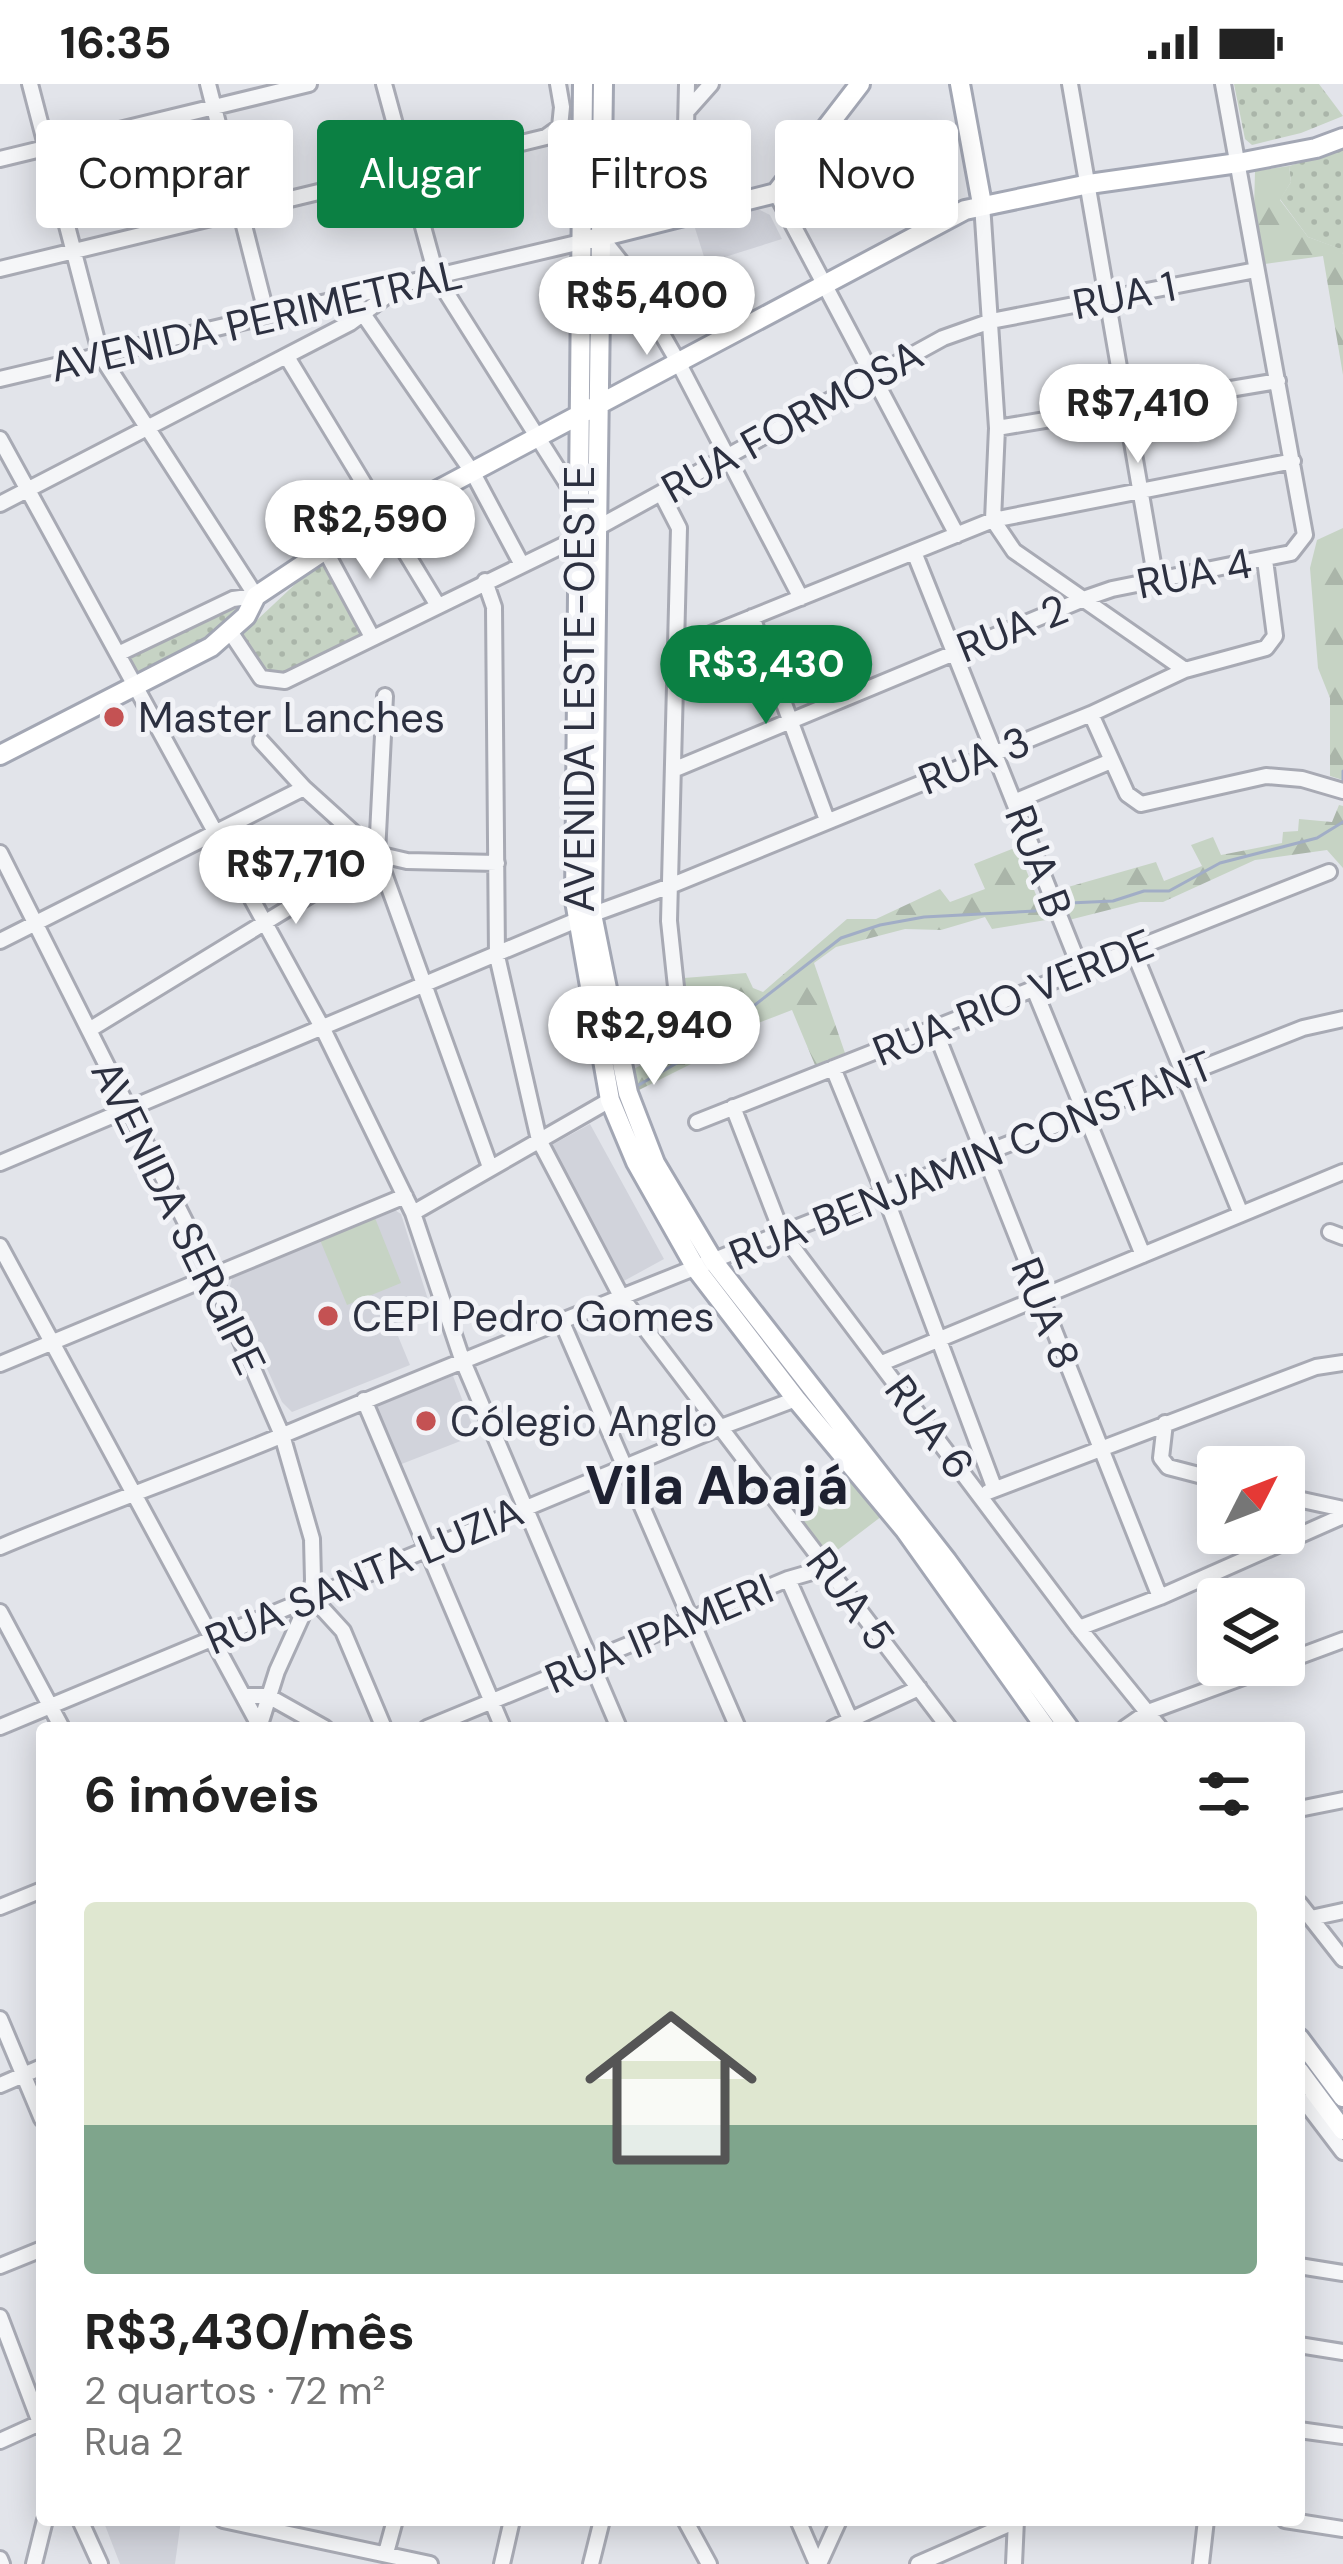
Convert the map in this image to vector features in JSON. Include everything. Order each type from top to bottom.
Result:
[{"type":"main road","name":"AVENIDA LESTE-OESTE","points":[[583,84],[601,404],[584,917],[628,1093],[655,1163],[705,1266],[947,1562],[1065,1722]]},
{"type":"main road","name":"AVENIDA LESTE-OESTE","points":[[603,84],[579,416],[578,538],[584,917],[610,1100],[636,1162],[796,1399],[905,1530],[1042,1722]]},
{"type":"main road","points":[[833,120],[860,84]]},
{"type":"main road","points":[[960,84],[982,204]]},
{"type":"main road","points":[[0,755],[212,647],[231,632],[256,596],[325,550],[824,283],[982,204],[1238,163],[1343,138]]},
{"type":"main road","points":[[591,240],[638,228]]},
{"type":"main road","points":[[1305,2052],[1343,2130]]},
{"type":"street","points":[[30,84],[39,120]]},
{"type":"street","points":[[208,84],[217,120]]},
{"type":"street","points":[[161,120],[309,84]]},
{"type":"street","points":[[384,84],[393,120]]},
{"type":"street","points":[[524,142],[546,137],[560,127],[558,84]]},
{"type":"street","points":[[687,84],[687,120]]},
{"type":"street","points":[[687,111],[710,84]]},
{"type":"street","points":[[1070,84],[1156,581]]},
{"type":"street","points":[[676,647],[993,520],[1293,461],[1223,84]]},
{"type":"street","points":[[0,159],[36,150]]},
{"type":"street","points":[[982,204],[997,428],[993,520],[1014,551],[1185,670]]},
{"type":"street","points":[[67,228],[101,356],[256,596],[233,599],[118,654]]},
{"type":"street","points":[[0,268],[169,228]]},
{"type":"street","points":[[244,228],[267,316]]},
{"type":"street","points":[[423,228],[437,278],[578,501]]},
{"type":"street","points":[[794,228],[957,535]]},
{"type":"street","points":[[591,240],[617,256],[801,598]]},
{"type":"street","name":"AVENIDA PERIMETRAL","points":[[0,379],[591,240]]},
{"type":"street","name":"RUA 1","points":[[991,321],[1256,270]]},
{"type":"street","points":[[0,504],[286,357],[364,314],[400,285]]},
{"type":"street","points":[[350,296],[472,473],[521,563]]},
{"type":"street","name":"RUA FORMOSA","points":[[597,528],[872,374],[943,338],[991,321]]},
{"type":"street","points":[[286,357],[437,604]]},
{"type":"street","points":[[997,428],[1278,381]]},
{"type":"street","points":[[0,439],[322,1029],[405,1196],[462,1359],[616,1722]]},
{"type":"street","name":"RUA 4","points":[[1086,598],[1292,554],[1306,535],[1293,461]]},
{"type":"street","points":[[661,493],[679,528],[669,921],[680,1034]]},
{"type":"street","points":[[231,632],[255,673],[276,682],[578,538]]},
{"type":"street","points":[[325,550],[372,637]]},
{"type":"street","name":"RUA B","points":[[914,552],[1081,970]]},
{"type":"street","name":"RUA 3","points":[[0,1163],[584,917],[1091,714],[1185,670],[1266,648],[1275,636],[1265,560]]},
{"type":"street","name":"RUA 5","points":[[485,581],[494,607],[497,956],[539,1140],[622,1298],[944,1722]]},
{"type":"street","name":"RUA 2","points":[[673,770],[1086,598]]},
{"type":"street","points":[[752,617],[827,820]]},
{"type":"street","points":[[385,696],[377,854],[490,1167]]},
{"type":"street","points":[[1091,714],[1127,794],[1141,804],[1266,776],[1301,779],[1343,791]]},
{"type":"street","points":[[261,741],[304,788],[377,854],[407,861],[497,863]]},
{"type":"street","points":[[1016,801],[1111,761]]},
{"type":"street","points":[[0,940],[304,788]]},
{"type":"street","name":"AVENIDA SERGIPE","points":[[0,854],[213,1277],[283,1435],[311,1540],[311,1596]]},
{"type":"street","points":[[89,1030],[377,854]]},
{"type":"street","name":"RUA RIO VERDE","points":[[697,1122],[1329,872]]},
{"type":"street","points":[[1133,950],[1241,1214]]},
{"type":"street","points":[[1034,989],[1142,1255]]},
{"type":"street","name":"RUA BENJAMIN CONSTANT","points":[[0,1547],[240,1446],[283,1435],[462,1359],[982,1154],[1303,1028],[1343,1019]]},
{"type":"street","name":"RUA 8","points":[[934,1028],[1160,1597]]},
{"type":"street","points":[[833,1068],[939,1340],[988,1492],[1316,1367],[1343,1363]]},
{"type":"street","points":[[413,1213],[610,1100]]},
{"type":"street","name":"RUA 6","points":[[733,1108],[782,1233],[988,1492],[1079,1628],[1156,1722]]},
{"type":"street","points":[[882,1363],[1343,1172]]},
{"type":"street","points":[[0,1364],[405,1196]]},
{"type":"street","points":[[0,1246],[257,1722]]},
{"type":"street","points":[[561,1320],[735,1722]]},
{"type":"street","name":"RUA SANTA LUZIA","points":[[0,1727],[796,1399]]},
{"type":"street","points":[[364,1400],[500,1722]]},
{"type":"street","points":[[1165,1423],[1161,1457],[1168,1467],[1197,1475]]},
{"type":"street","points":[[1305,1502],[1343,1513]]},
{"type":"street","points":[[1079,1628],[1160,1597],[1343,1513]]},
{"type":"street","name":"RUA IPAMERI","points":[[442,1722],[826,1568]]},
{"type":"street","points":[[788,1580],[851,1722]]},
{"type":"street","points":[[261,1722],[311,1596],[343,1631],[381,1722]]},
{"type":"street","points":[[275,1611],[289,1621],[292,1636]]},
{"type":"street","points":[[0,1612],[59,1722]]},
{"type":"street","points":[[1305,1654],[1343,1640]]},
{"type":"street","points":[[1134,1722],[1148,1712],[1220,1686]]},
{"type":"street","points":[[856,1722],[919,1688]]},
{"type":"street","points":[[244,1696],[268,1696],[314,1722]]},
{"type":"street","points":[[1305,1808],[1343,1800]]},
{"type":"street","points":[[0,1907],[36,1892]]},
{"type":"street","points":[[1305,1910],[1343,1959]]},
{"type":"street","points":[[1311,1918],[1343,1911]]},
{"type":"street","points":[[0,2018],[36,2104]]},
{"type":"street","points":[[0,2085],[36,2070]]},
{"type":"street","points":[[1323,2094],[1343,2152]]},
{"type":"street","points":[[0,2266],[36,2251]]},
{"type":"street","points":[[1305,2267],[1343,2273]]},
{"type":"street","points":[[0,2317],[36,2411]]},
{"type":"street","points":[[1305,2346],[1343,2352]]},
{"type":"street","points":[[0,2441],[36,2426]]},
{"type":"street","points":[[1305,2432],[1343,2436]]},
{"type":"street","points":[[1305,2523],[1343,2529]]},
{"type":"street","points":[[34,2564],[44,2526]]},
{"type":"street","points":[[83,2526],[100,2564]]},
{"type":"street","points":[[253,2526],[430,2564]]},
{"type":"street","points":[[386,2553],[393,2526]]},
{"type":"street","points":[[502,2564],[511,2526]]},
{"type":"street","points":[[591,2564],[600,2526]]},
{"type":"street","points":[[688,2526],[709,2564]]},
{"type":"street","points":[[801,2526],[818,2564]]},
{"type":"street","points":[[818,2564],[836,2526]]},
{"type":"street","points":[[918,2564],[1003,2526]]},
{"type":"street","points":[[1012,2562],[1015,2526]]},
{"type":"street","points":[[1202,2564],[1205,2526]]},
{"type":"shaded area","points":[[751,209],[770,215],[782,239],[706,263],[695,228],[751,228]]},
{"type":"shaded area","points":[[590,1124],[664,1259],[622,1282],[548,1147]]},
{"type":"shaded area","name":"CEPI Pedro Gomes","points":[[390,1207],[401,1214],[431,1309],[393,1324],[410,1365],[292,1412],[282,1402],[230,1286],[233,1275]]},
{"type":"shaded area","name":"Cólegio Anglo","points":[[453,1376],[476,1435],[399,1465],[376,1406]]},
{"type":"shaded area","points":[[105,2526],[180,2526],[175,2564],[120,2564]]},
{"type":"green space","points":[[1234,84],[1319,84],[1343,116],[1252,145],[1245,139]]},
{"type":"green space","points":[[1343,149],[1343,254],[1308,237],[1280,199],[1291,182],[1289,166]]},
{"type":"green space","points":[[1289,166],[1291,182],[1280,200],[1308,237],[1341,249],[1343,254],[1343,375],[1323,256],[1265,264],[1254,210],[1255,171]]},
{"type":"green space","points":[[1343,528],[1343,780],[1330,776],[1330,698],[1318,668],[1310,568],[1317,540]]},
{"type":"green space","points":[[322,559],[362,633],[275,678],[265,674],[240,636]]},
{"type":"green space","points":[[247,598],[251,606],[226,629],[135,679],[121,656]]},
{"type":"green space","points":[[1339,805],[1343,806],[1343,868],[1327,850],[1255,860],[1163,902],[1140,902],[1065,921],[1054,891],[1156,862],[1164,881],[1202,866],[1191,845],[1213,837],[1221,855],[1282,843],[1283,832],[1298,831],[1299,819],[1332,822]]},
{"type":"green space","points":[[1017,847],[1046,920],[992,929],[985,917],[941,930],[905,929],[836,947],[814,963],[845,1053],[815,1065],[792,1010],[730,1034],[733,1043],[635,1092],[628,1072],[690,1039],[684,978],[746,973],[753,988],[763,992],[847,919],[876,919],[940,889],[950,902],[985,889],[974,864]]},
{"type":"green space","points":[[375,1218],[401,1283],[347,1305],[320,1240]]},
{"type":"green space","points":[[852,1477],[882,1516],[827,1558],[798,1520]]},
{"type":"waterway","points":[[1343,771],[1343,780]]},
{"type":"waterway","points":[[1070,903],[1169,891],[1220,863],[1317,838],[1343,822]]},
{"type":"waterway","points":[[637,1086],[689,1056],[841,938],[924,917],[1035,911]]},
{"type":"place","name":"Master Lanches","points":[[114,717]]},
{"type":"place","name":"CEPI Pedro Gomes","points":[[328,1316]]},
{"type":"place","name":"Cólegio Anglo","points":[[426,1421]]},
{"type":"district","name":"Vila Abajá","points":[[717,1485]]}]
